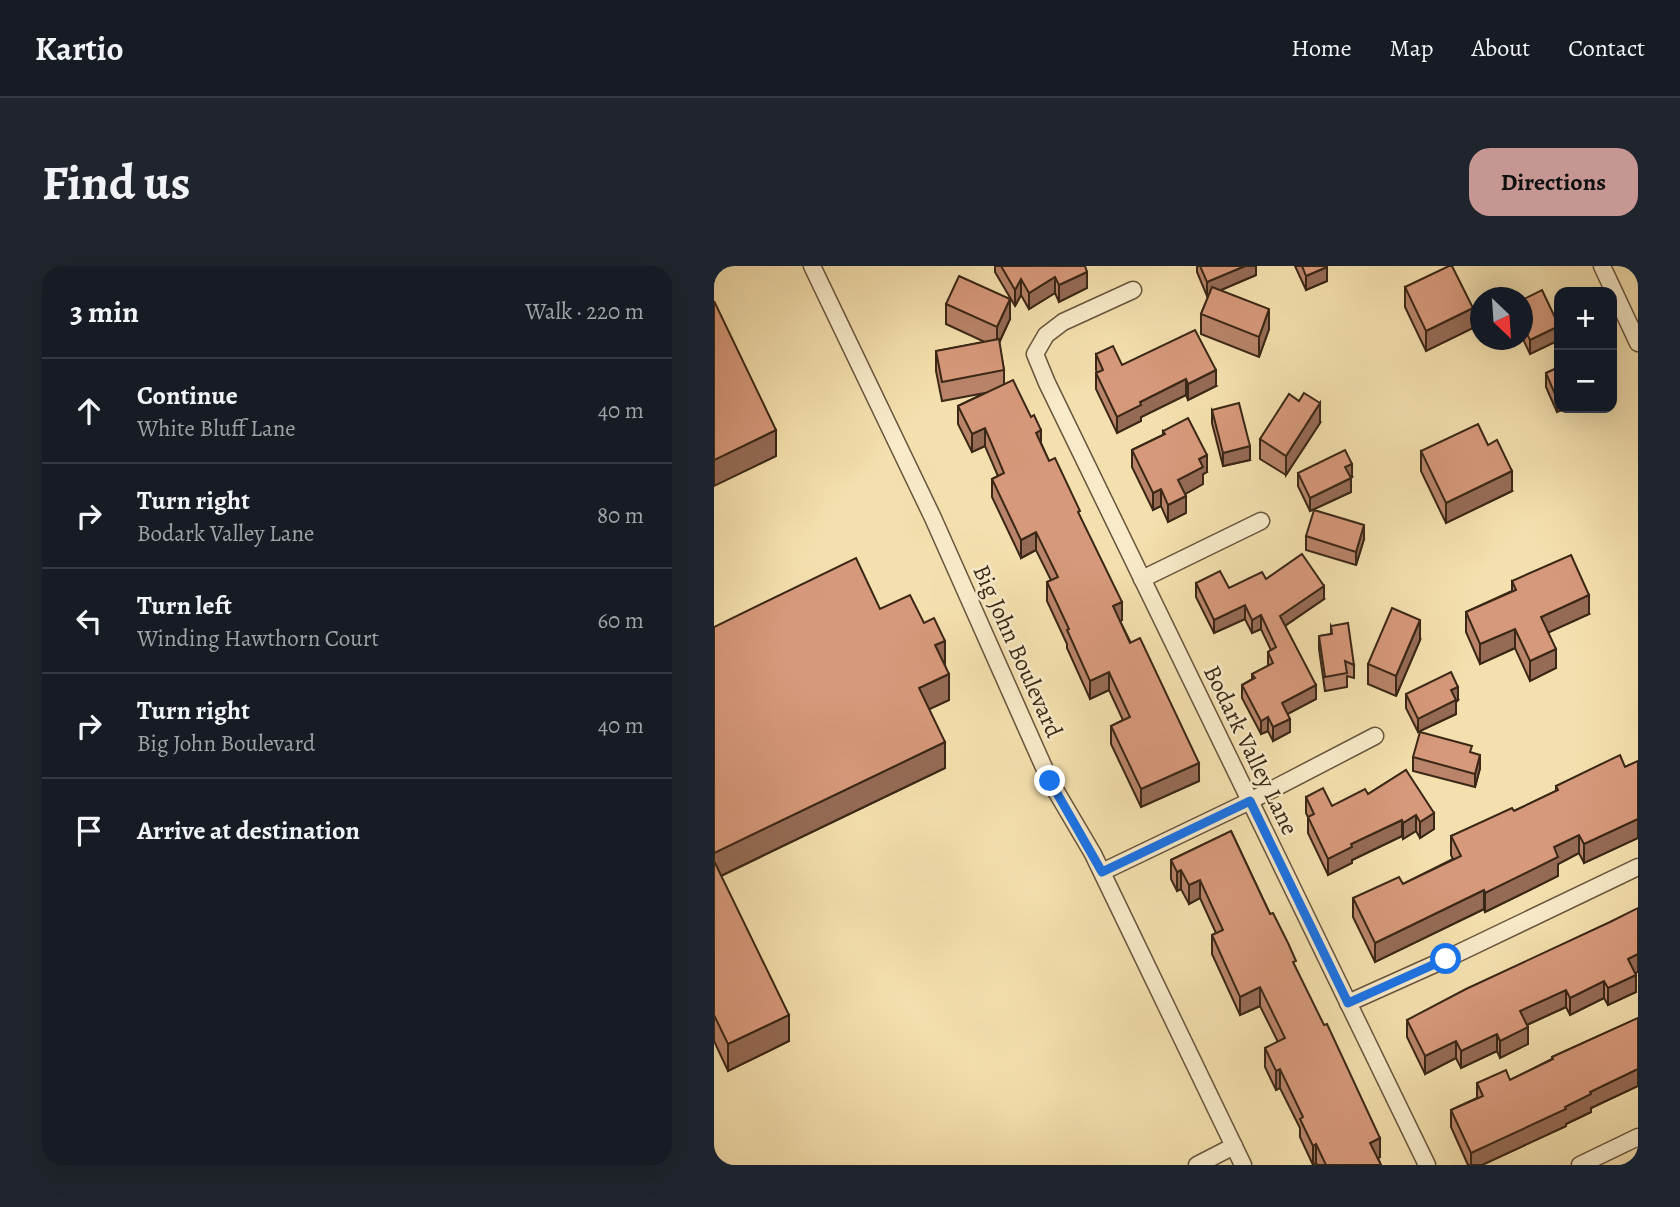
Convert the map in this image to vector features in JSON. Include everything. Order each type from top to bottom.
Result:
[{"type":"street","name":"Big John Boulevard","points":[[812,266],[933,518],[1050,781],[1102,872],[1243,1165]]},
{"type":"street","points":[[1602,266],[1638,343]]},
{"type":"street","name":"Bodark Valley Lane","points":[[1133,290],[1063,322],[1046,335],[1035,354],[1427,1165]]},
{"type":"street","points":[[1142,579],[1261,521]]},
{"type":"street","points":[[1102,872],[1250,801],[1375,736]]},
{"type":"street","points":[[1348,1003],[1638,867]]},
{"type":"street","points":[[1580,1165],[1638,1137]]},
{"type":"street","points":[[1197,1165],[1234,1146]]},
{"type":"building","points":[[1001,266],[1085,266],[1087,272],[1059,285],[1055,277],[1029,293],[1021,279],[1015,290]]},
{"type":"building","points":[[1200,266],[1245,266],[1207,282]]},
{"type":"building","points":[[1302,266],[1327,266],[1327,267],[1306,276]]},
{"type":"building","points":[[1452,266],[1470,302],[1470,309],[1426,331],[1405,287]]},
{"type":"building","points":[[959,276],[1010,299],[997,327],[946,304]]},
{"type":"building","points":[[1212,287],[1269,309],[1259,337],[1201,314]]},
{"type":"building","points":[[1542,290],[1554,315],[1554,328],[1533,339],[1533,294]]},
{"type":"building","points":[[714,301],[776,430],[714,460]]},
{"type":"building","points":[[1195,330],[1216,370],[1188,384],[1186,379],[1117,417],[1096,373],[1103,370],[1096,354],[1113,346],[1122,365]]},
{"type":"building","points":[[999,339],[1004,370],[942,382],[936,351]]},
{"type":"building","points":[[1554,369],[1554,392],[1546,373]]},
{"type":"building","points":[[1013,380],[1031,417],[1034,415],[1041,430],[1036,433],[1049,461],[1055,458],[1122,602],[1113,606],[1130,643],[1140,638],[1199,763],[1141,789],[1111,726],[1130,717],[1109,672],[1090,681],[1047,582],[1058,577],[1036,532],[1021,540],[992,479],[1004,473],[985,428],[972,434],[958,406]]},
{"type":"building","points":[[1304,393],[1320,403],[1286,456],[1260,439],[1289,394],[1299,401]]},
{"type":"building","points":[[1239,403],[1250,446],[1223,453],[1212,410]]},
{"type":"building","points":[[1188,418],[1207,455],[1199,459],[1203,467],[1178,480],[1186,496],[1168,505],[1161,489],[1153,493],[1132,450],[1165,434],[1163,431]]},
{"type":"building","points":[[1478,424],[1488,445],[1497,440],[1512,471],[1446,503],[1421,451]]},
{"type":"building","points":[[1345,450],[1352,464],[1345,467],[1351,478],[1310,498],[1298,473]]},
{"type":"building","points":[[1314,510],[1364,525],[1356,552],[1306,536]]},
{"type":"building","points":[[1302,554],[1324,586],[1280,616],[1316,685],[1282,703],[1290,719],[1273,727],[1268,717],[1261,721],[1242,685],[1255,678],[1252,674],[1273,663],[1268,652],[1276,647],[1261,615],[1252,620],[1245,605],[1214,620],[1196,583],[1220,571],[1229,588],[1262,572],[1266,579]]},
{"type":"building","points":[[1571,555],[1589,595],[1541,617],[1556,649],[1530,661],[1515,629],[1480,644],[1466,612],[1516,590],[1512,581]]},
{"type":"building","points":[[856,558],[880,609],[910,595],[924,623],[934,618],[945,641],[935,645],[949,674],[919,688],[945,742],[714,853],[714,627]]},
{"type":"building","points":[[1392,608],[1420,620],[1396,676],[1368,664]]},
{"type":"building","points":[[1348,623],[1354,665],[1345,661],[1347,673],[1325,677],[1319,636],[1332,634],[1331,626]]},
{"type":"building","points":[[1451,672],[1458,687],[1451,690],[1456,700],[1418,719],[1406,694]]},
{"type":"building","points":[[1420,732],[1472,746],[1470,752],[1480,755],[1475,774],[1413,757]]},
{"type":"building","points":[[1620,755],[1625,767],[1638,761],[1638,819],[1584,844],[1579,835],[1554,847],[1558,857],[1375,943],[1353,898],[1399,877],[1403,884],[1461,856],[1451,836],[1558,790],[1556,786]]},
{"type":"building","points":[[1406,770],[1434,813],[1420,822],[1416,815],[1403,823],[1402,820],[1351,844],[1352,847],[1328,859],[1308,817],[1314,814],[1306,797],[1323,788],[1332,806],[1365,789],[1368,794]]},
{"type":"building","points":[[1231,831],[1270,914],[1273,913],[1288,943],[1296,961],[1293,962],[1324,1025],[1327,1024],[1380,1138],[1370,1143],[1381,1165],[1326,1165],[1300,1119],[1303,1117],[1280,1069],[1276,1071],[1265,1048],[1285,1038],[1260,987],[1240,997],[1212,935],[1223,930],[1200,880],[1189,885],[1181,870],[1177,872],[1171,860]]},
{"type":"building","points":[[714,861],[789,1015],[728,1044],[714,1015]]},
{"type":"building","points":[[1638,908],[1638,954],[1628,959],[1636,975],[1608,988],[1604,981],[1570,998],[1566,990],[1520,1011],[1528,1027],[1500,1041],[1497,1034],[1461,1051],[1456,1041],[1425,1056],[1407,1020],[1466,989]]},
{"type":"building","points":[[1638,1018],[1638,1069],[1590,1092],[1591,1094],[1565,1107],[1566,1109],[1471,1153],[1451,1110],[1483,1096],[1477,1083],[1506,1070],[1510,1080],[1553,1059],[1552,1057]]},
{"type":"route","points":[[1050,781],[1102,872],[1250,801],[1348,1003],[1446,959]]}]
